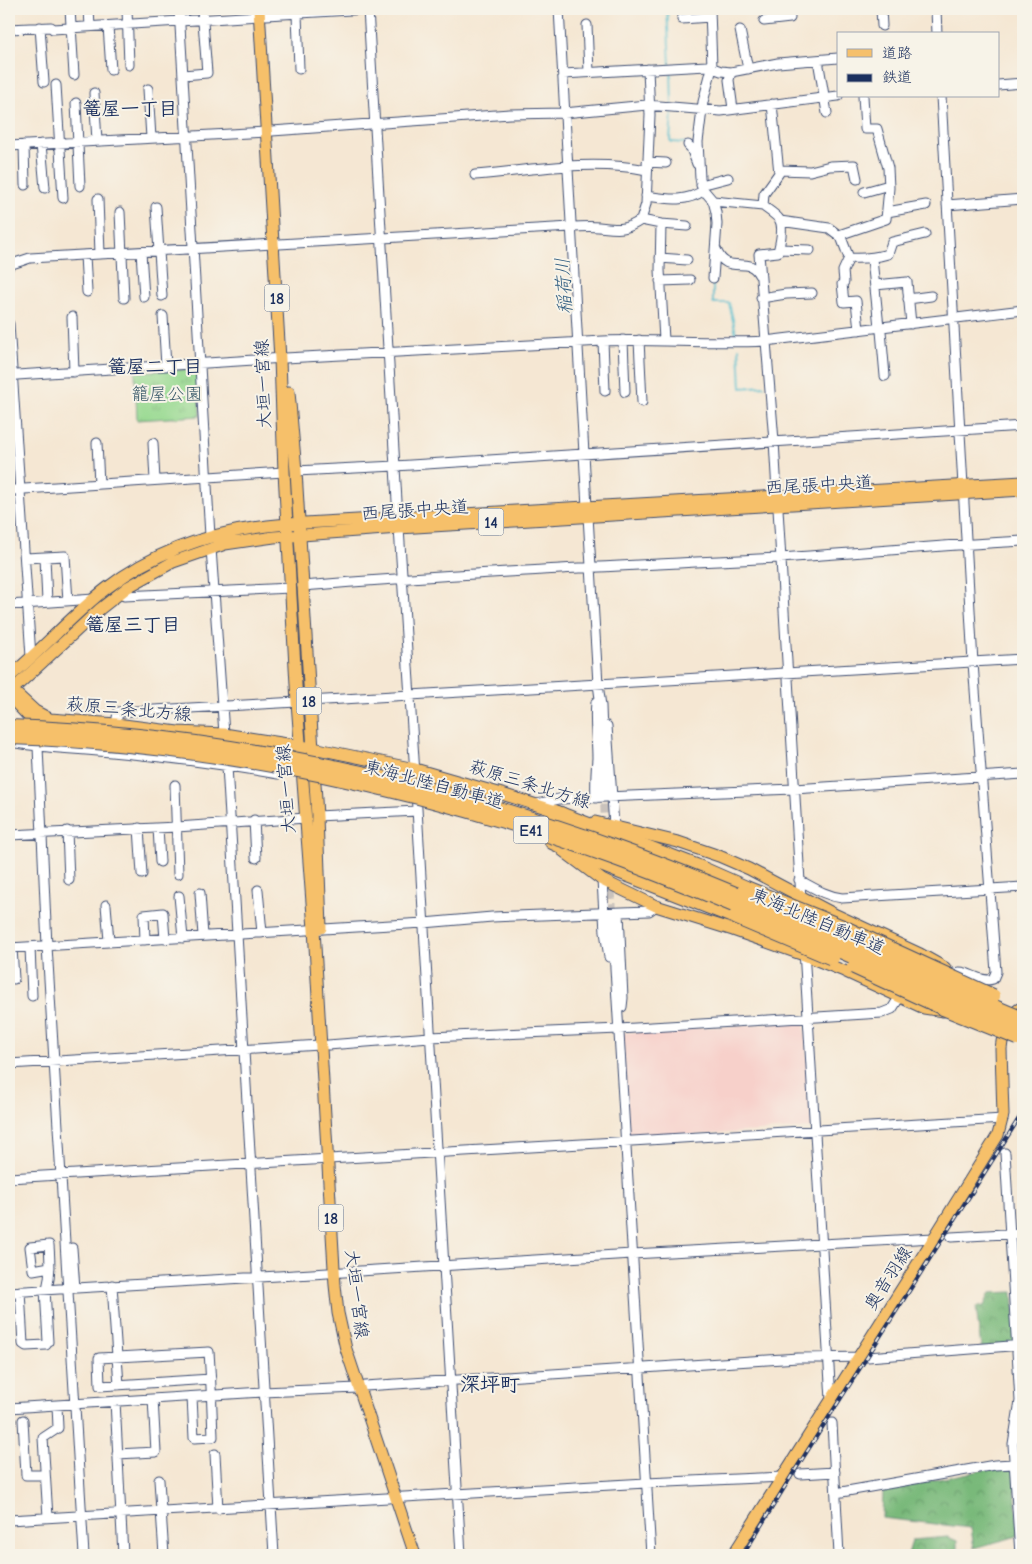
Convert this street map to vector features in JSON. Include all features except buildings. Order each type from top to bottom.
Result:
[{"type":"highway","name":"東海北陸自動車道","points":[[9,727],[109,734],[249,752],[354,772],[485,805],[594,840],[682,873],[783,914],[986,1003],[1016,1019]]},
{"type":"highway","name":"東海北陸自動車道","points":[[9,737],[108,744],[246,762],[341,780],[437,802],[573,844],[670,880],[778,924],[1023,1031]]},
{"type":"highway","points":[[555,812],[696,866],[845,928],[1023,1008]]},
{"type":"highway","points":[[552,842],[598,863],[735,917],[944,1008],[1023,1040]]},
{"type":"main road","name":"大垣一宮線","points":[[262,12],[338,1273],[362,1387],[399,1498],[421,1555]]},
{"type":"main road","name":"西尾張中央道","points":[[964,490],[1023,482]]},
{"type":"main road","name":"西尾張中央道","points":[[10,692],[100,608],[122,592],[156,570],[211,542],[250,528],[292,523],[399,523],[964,490],[1023,490]]},
{"type":"main road","name":"西尾張中央道","points":[[9,677],[94,599],[123,577],[169,551],[211,542],[293,536],[399,523]]},
{"type":"main road","name":"萩原三条北方線","points":[[10,692],[44,717],[55,720],[116,724],[178,732],[224,734],[415,774],[535,805],[555,812],[678,842],[749,869],[836,915],[943,966],[986,1003]]},
{"type":"main road","name":"萩原三条北方線","points":[[10,692],[31,719],[41,724],[116,730],[307,751]]},
{"type":"main road","name":"萩原三条北方線","points":[[415,774],[480,801],[510,816],[552,842],[602,880],[656,906],[804,955],[933,1010],[982,1012],[1016,1019],[1023,1024]]},
{"type":"main road","points":[[1016,1019],[1016,1011],[1023,1008]]},
{"type":"main road","name":"奥音羽線","points":[[734,1555],[998,1135],[1003,1119],[1001,1049],[1005,1027],[1016,1019]]},
{"type":"main road","name":"大垣一宮線","points":[[399,1498],[415,1555]]},
{"type":"street","points":[[70,9],[74,75]]},
{"type":"street","points":[[89,9],[90,27]]},
{"type":"street","points":[[127,9],[129,65]]},
{"type":"street","points":[[179,9],[224,734]]},
{"type":"street","points":[[183,74],[207,73],[202,9]]},
{"type":"street","points":[[9,29],[50,26],[54,29],[127,25],[262,12],[297,14],[368,9],[461,1555]]},
{"type":"street","points":[[559,9],[590,567],[601,706],[604,791]]},
{"type":"street","points":[[764,21],[790,18],[789,9]]},
{"type":"street","points":[[881,9],[882,26]]},
{"type":"street","points":[[936,9],[937,32]]},
{"type":"street","points":[[682,19],[710,13],[712,68],[701,110],[698,142],[702,188],[713,202],[716,212],[716,249],[713,278]]},
{"type":"street","points":[[297,14],[299,69]]},
{"type":"street","points":[[587,25],[590,72]]},
{"type":"street","points":[[108,26],[111,70]]},
{"type":"street","points":[[40,27],[44,82]]},
{"type":"street","points":[[740,30],[748,69]]},
{"type":"street","points":[[563,74],[707,66],[731,72],[778,63],[837,58]]},
{"type":"street","points":[[818,60],[827,112]]},
{"type":"street","points":[[9,260],[9,265],[30,258],[571,227],[630,228],[641,220],[646,196],[650,105],[648,69]]},
{"type":"street","points":[[731,72],[733,109]]},
{"type":"street","points":[[1000,85],[1023,83]]},
{"type":"street","points":[[56,85],[63,198]]},
{"type":"street","points":[[148,89],[151,138]]},
{"type":"street","points":[[94,93],[97,142]]},
{"type":"street","points":[[9,146],[269,132],[510,114],[564,113],[650,105],[721,111],[837,96]]},
{"type":"street","points":[[839,235],[886,219],[889,185],[888,168],[877,129],[865,129],[863,98]]},
{"type":"street","points":[[941,98],[973,663],[995,977],[984,981],[962,972],[952,974]]},
{"type":"street","points":[[76,103],[80,186]]},
{"type":"street","points":[[763,206],[764,194],[779,173],[772,104]]},
{"type":"street","points":[[41,144],[45,188]]},
{"type":"street","points":[[24,145],[26,185]]},
{"type":"street","points":[[688,145],[699,169]]},
{"type":"street","points":[[475,175],[567,167],[647,166],[666,163]]},
{"type":"street","points":[[779,170],[810,171],[830,166],[854,165],[857,179]]},
{"type":"street","points":[[646,196],[680,200],[688,199],[702,188],[728,178]]},
{"type":"street","points":[[864,192],[889,185]]},
{"type":"street","points":[[98,199],[100,254]]},
{"type":"street","points":[[947,205],[1023,199]]},
{"type":"street","points":[[713,202],[763,206],[780,221],[822,226],[836,232],[849,258],[843,272],[844,302],[856,301],[860,330]]},
{"type":"street","points":[[887,212],[926,205]]},
{"type":"street","points":[[156,206],[162,296]]},
{"type":"street","points":[[120,212],[124,298]]},
{"type":"street","points":[[641,220],[687,226]]},
{"type":"street","points":[[780,221],[778,252],[759,254],[760,278],[774,441],[827,1358],[831,1400]]},
{"type":"street","points":[[661,224],[660,281],[664,340]]},
{"type":"street","points":[[849,258],[872,259],[888,254],[892,242],[926,234]]},
{"type":"street","points":[[716,249],[719,256],[725,262],[729,264],[750,265],[755,268],[760,278]]},
{"type":"street","points":[[778,249],[810,250]]},
{"type":"street","points":[[141,252],[144,297]]},
{"type":"street","points":[[85,255],[87,292]]},
{"type":"street","points":[[660,258],[687,260]]},
{"type":"street","points":[[872,259],[885,376]]},
{"type":"street","points":[[660,281],[690,280]]},
{"type":"street","points":[[875,286],[907,282],[911,324]]},
{"type":"street","points":[[762,298],[786,294],[812,294]]},
{"type":"street","points":[[908,299],[931,296]]},
{"type":"street","points":[[11,377],[283,358],[623,340],[765,342],[1023,310]]},
{"type":"street","points":[[72,316],[74,372]]},
{"type":"street","points":[[163,316],[166,366]]},
{"type":"street","points":[[9,324],[11,377],[32,657]]},
{"type":"street","points":[[623,340],[625,392]]},
{"type":"street","points":[[639,340],[642,402]]},
{"type":"street","points":[[603,341],[605,391]]},
{"type":"street","points":[[9,490],[1023,426]]},
{"type":"street","points":[[97,443],[99,484]]},
{"type":"street","points":[[153,443],[155,480]]},
{"type":"street","points":[[122,592],[124,596],[214,592],[402,578],[1023,542]]},
{"type":"street","points":[[25,558],[65,556],[68,601]]},
{"type":"street","points":[[45,557],[47,602]]},
{"type":"street","points":[[9,605],[94,599]]},
{"type":"street","points":[[116,724],[118,712],[1023,659]]},
{"type":"street","points":[[598,684],[607,718],[614,826]]},
{"type":"street","points":[[596,798],[595,776],[597,757],[595,717],[598,684]]},
{"type":"street","points":[[187,760],[190,739]]},
{"type":"street","points":[[9,742],[38,747],[187,760],[278,774]]},
{"type":"street","points":[[38,747],[47,946],[61,1174],[72,1288]]},
{"type":"street","points":[[226,766],[274,1555]]},
{"type":"street","points":[[535,805],[559,799],[794,789],[1023,774]]},
{"type":"street","points":[[175,785],[178,874]]},
{"type":"street","points":[[9,835],[177,827],[254,820],[417,810]]},
{"type":"street","points":[[254,820],[256,858]]},
{"type":"street","points":[[139,828],[142,874]]},
{"type":"street","points":[[158,828],[160,862]]},
{"type":"street","points":[[67,831],[69,880]]},
{"type":"street","points":[[602,880],[603,913],[612,992],[619,1029]]},
{"type":"street","points":[[800,880],[822,893],[836,897],[1023,887]]},
{"type":"street","points":[[258,890],[262,933]]},
{"type":"street","points":[[200,893],[203,936]]},
{"type":"street","points":[[179,896],[183,938]]},
{"type":"street","points":[[836,897],[836,915]]},
{"type":"street","points":[[106,905],[109,941]]},
{"type":"street","points":[[14,979],[11,948],[424,923],[492,917],[620,913],[649,911],[656,906]]},
{"type":"street","points":[[145,940],[144,915],[163,913],[165,939]]},
{"type":"street","points":[[619,1029],[623,998],[620,913]]},
{"type":"street","points":[[612,919],[651,1555]]},
{"type":"street","points":[[30,947],[32,996]]},
{"type":"street","points":[[9,1064],[430,1037],[619,1029],[882,1013],[892,1009],[900,997],[920,954]]},
{"type":"street","points":[[9,1178],[1003,1119]]},
{"type":"street","points":[[1005,1153],[1009,1234],[1020,1345],[1020,1401],[1013,1444],[1019,1494],[1020,1555]]},
{"type":"street","points":[[951,1237],[1023,1233]]},
{"type":"street","points":[[9,1292],[632,1254],[934,1238]]},
{"type":"street","points":[[72,1244],[76,1404],[84,1555]]},
{"type":"street","points":[[20,1291],[23,1344],[26,1346],[46,1345],[48,1342],[46,1289],[51,1277],[50,1267]]},
{"type":"street","points":[[112,1285],[119,1385]]},
{"type":"street","points":[[9,1408],[640,1368],[858,1357],[1020,1345]]},
{"type":"street","points":[[192,1397],[194,1438],[213,1437],[212,1396],[210,1352],[99,1358],[100,1386],[211,1380]]},
{"type":"street","points":[[117,1454],[156,1452],[153,1399]]},
{"type":"street","points":[[115,1401],[123,1555]]},
{"type":"street","points":[[48,1517],[43,1438],[58,1428],[57,1405]]},
{"type":"street","points":[[23,1420],[26,1475],[45,1476]]},
{"type":"street","points":[[832,1423],[839,1555]]},
{"type":"street","points":[[215,1454],[218,1509]]},
{"type":"street","points":[[836,1493],[995,1465],[1014,1464]]},
{"type":"street","points":[[800,1474],[834,1472]]},
{"type":"street","points":[[9,1520],[646,1483],[783,1477]]},
{"type":"street","points":[[159,1480],[164,1555]]},
{"type":"shaded area","points":[[804,1021],[812,1128],[628,1139],[623,1033]]},
{"type":"green space","name":"籠屋公園","points":[[198,369],[200,416],[137,420],[135,372]]},
{"type":"green space","points":[[1013,1292],[1017,1345],[981,1348],[976,1307],[984,1306],[990,1293]]},
{"type":"green space","points":[[1014,1464],[1018,1536],[974,1548],[971,1528],[882,1518],[883,1490]]},
{"type":"green space","points":[[948,1537],[957,1541],[957,1555],[908,1555],[912,1540]]},
{"type":"waterway","points":[[667,9],[670,65]]},
{"type":"waterway","points":[[671,72],[672,105]]},
{"type":"waterway","points":[[672,111],[670,140],[672,142],[685,143]]},
{"type":"waterway","points":[[713,282],[713,303],[729,303],[737,338]]},
{"type":"waterway","points":[[739,348],[741,388],[764,386]]},
{"type":"tunnel","points":[[604,791],[606,830]]},
{"type":"tunnel","points":[[608,863],[612,919]]},
{"type":"railway","points":[[743,1555],[1023,1112]]},
{"type":"district","name":"篭屋一丁目","points":[[130,108]]},
{"type":"district","name":"篭屋二丁目","points":[[155,366]]},
{"type":"district","name":"篭屋三丁目","points":[[133,624]]},
{"type":"district","name":"深坪町","points":[[490,1384]]},
{"type":"water label","name":"稲荷川","points":[[563,286]]}]
